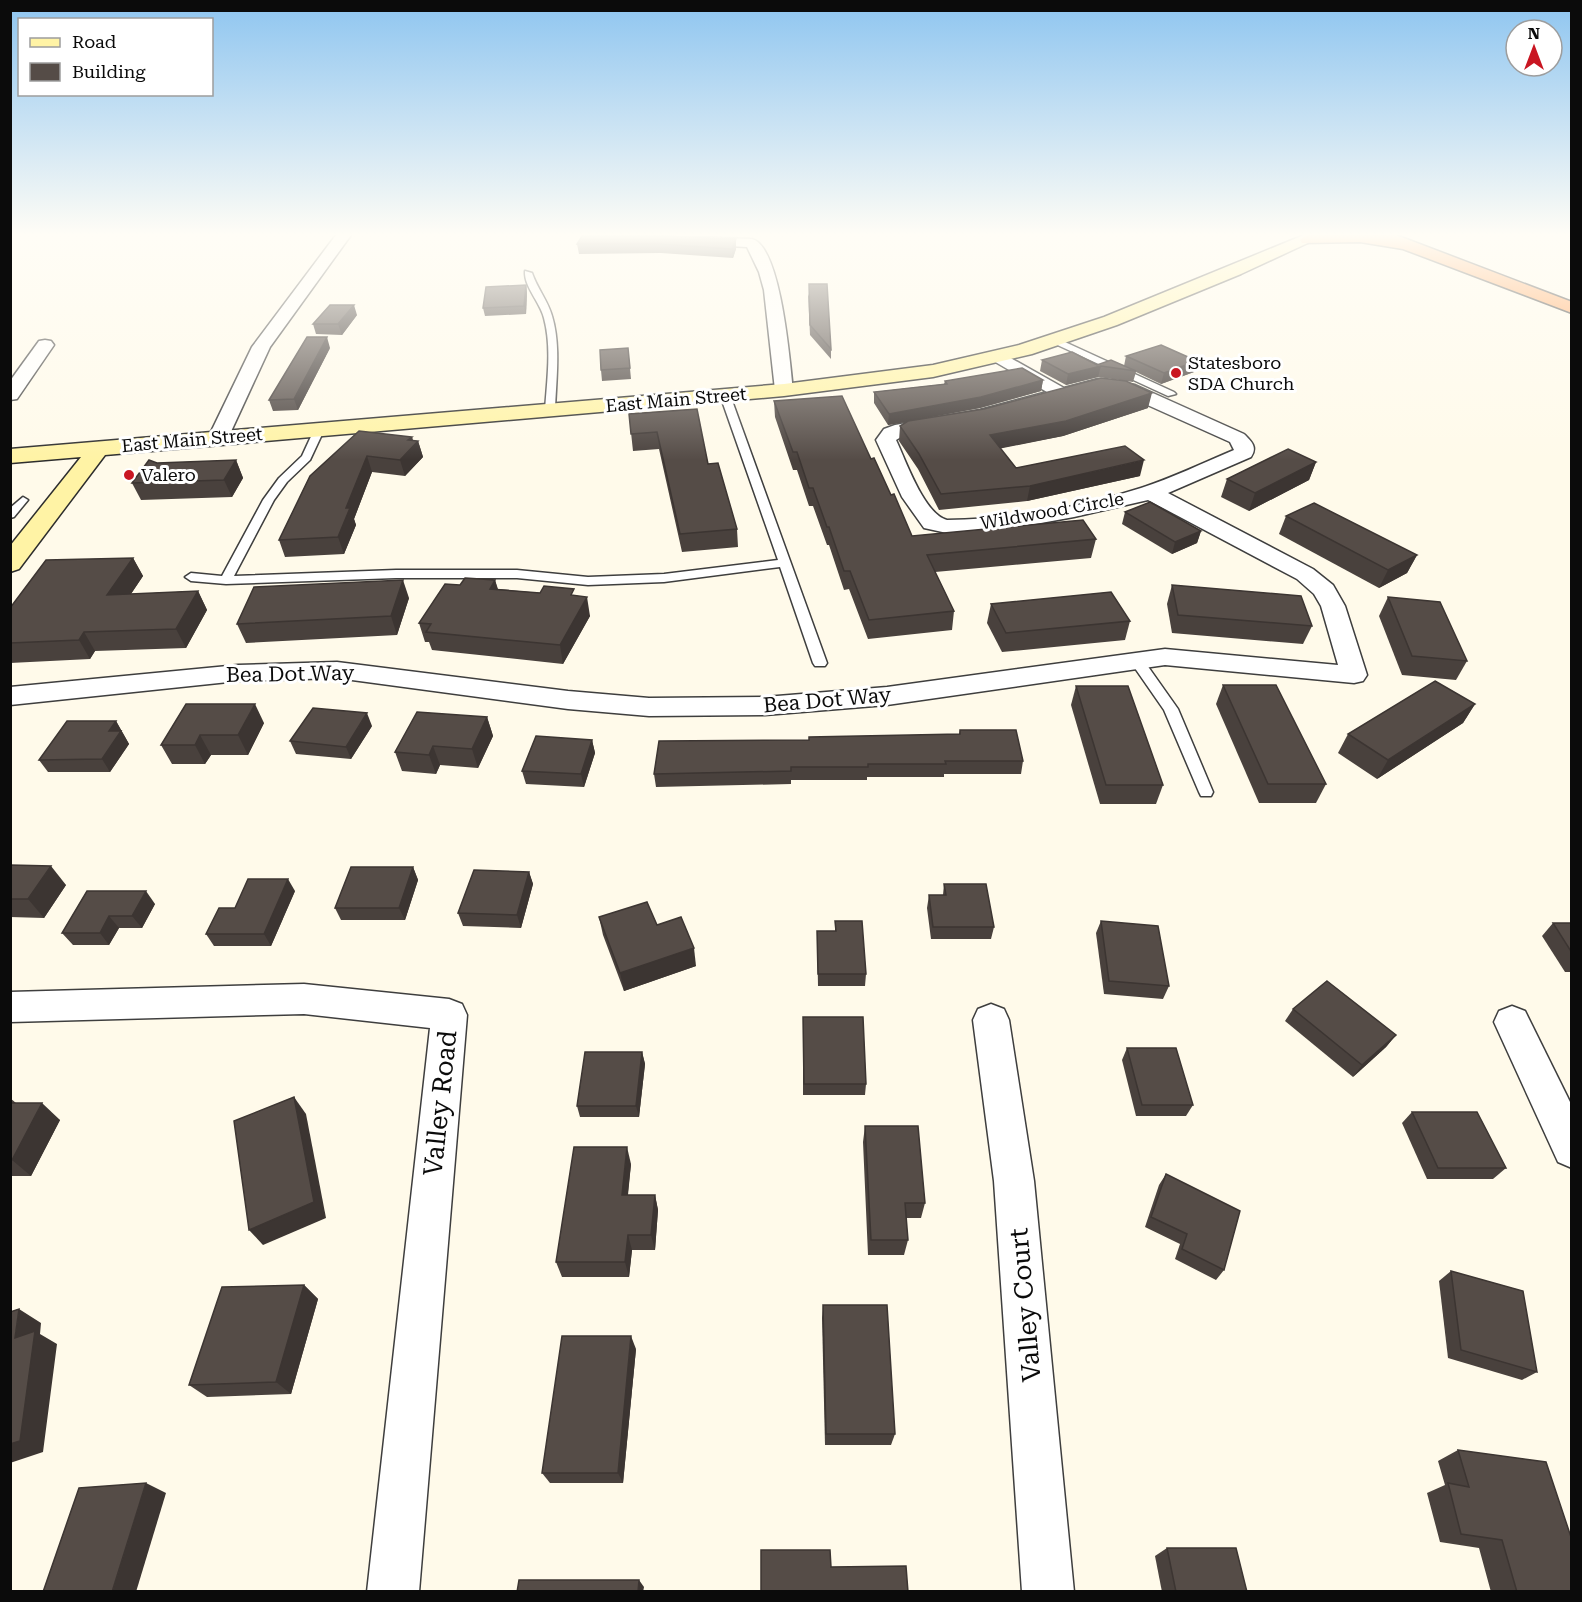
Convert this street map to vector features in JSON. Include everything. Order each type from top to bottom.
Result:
[{"type":"main road","name":"East Main Street","points":[[10,456],[550,411],[889,378],[990,358],[1111,322],[1140,310]]},
{"type":"main road","points":[[10,564],[98,448]]},
{"type":"street","points":[[218,438],[261,347],[287,310]]},
{"type":"street","points":[[774,310],[784,390]]},
{"type":"street","points":[[10,395],[45,345]]},
{"type":"street","points":[[990,358],[1056,396]]},
{"type":"street","name":"Wildwood Circle","points":[[1098,384],[1128,389],[1237,438],[1244,446],[1244,453],[1150,492],[1052,515],[957,528],[933,524],[922,513],[886,440],[891,433],[981,416],[1098,384]]},
{"type":"street","name":"Bea Dot Way","points":[[10,696],[238,673],[337,670],[568,700],[649,707],[765,706],[887,696],[1166,657],[1354,675],[1334,606],[1324,590],[1305,574],[1150,492]]},
{"type":"street","name":"Valley Road","points":[[10,1007],[304,999],[449,1015],[393,1592]]},
{"type":"street","name":"Valley Court","points":[[991,1020],[1014,1181],[1048,1592]]},
{"type":"street","points":[[1512,1022],[1572,1149]]},
{"type":"lane","points":[[545,310],[548,315],[552,370],[550,411]]},
{"type":"lane","points":[[1054,340],[1171,394]]},
{"type":"lane","points":[[726,395],[820,663]]},
{"type":"lane","points":[[226,580],[276,489],[306,461],[314,447],[319,430]]},
{"type":"lane","points":[[10,516],[23,500]]},
{"type":"lane","points":[[191,577],[226,580],[396,574],[517,574],[588,582],[664,578],[784,563]]},
{"type":"lane","points":[[1137,661],[1171,709],[1206,792]]},
{"type":"building","points":[[326,310],[350,310],[338,324],[313,324]]},
{"type":"building","points":[[810,310],[829,310],[831,349],[810,325]]},
{"type":"building","points":[[307,337],[327,337],[294,399],[269,400]]},
{"type":"building","points":[[1161,345],[1197,361],[1164,373],[1126,356]]},
{"type":"building","points":[[628,348],[630,368],[601,370],[600,350]]},
{"type":"building","points":[[1072,352],[1097,365],[1111,360],[1136,371],[1101,366],[1068,374],[1042,360]]},
{"type":"building","points":[[1022,368],[1043,380],[981,397],[889,414],[874,392],[947,384],[945,381]]},
{"type":"building","points":[[1101,378],[1126,381],[1152,393],[1066,421],[990,435],[1016,468],[1125,446],[1144,460],[1030,486],[941,494],[919,454],[900,426],[908,421],[984,409]]},
{"type":"building","points":[[842,396],[871,459],[874,458],[891,495],[894,494],[912,536],[1083,520],[1096,539],[927,555],[954,611],[869,620],[850,571],[844,571],[813,488],[809,488],[797,452],[793,452],[774,401]]},
{"type":"building","points":[[697,409],[708,464],[718,463],[737,529],[680,534],[657,432],[631,434],[629,414]]},
{"type":"building","points":[[359,431],[412,437],[408,440],[418,441],[400,460],[367,456],[346,508],[350,508],[338,537],[279,540],[310,476]]},
{"type":"building","points":[[1288,449],[1316,462],[1255,493],[1227,479]]},
{"type":"building","points":[[149,460],[157,463],[236,460],[224,480],[132,483]]},
{"type":"building","points":[[1150,502],[1201,531],[1175,542],[1125,512]]},
{"type":"building","points":[[1314,503],[1417,555],[1388,570],[1286,516]]},
{"type":"building","points":[[133,558],[107,595],[198,591],[176,629],[84,632],[79,640],[10,643],[10,608],[46,560]]},
{"type":"building","points":[[465,578],[495,580],[490,589],[540,593],[544,586],[574,589],[571,595],[587,597],[560,645],[426,632],[431,624],[419,623],[445,584],[460,585]]},
{"type":"building","points":[[403,580],[391,616],[237,624],[254,587]]},
{"type":"building","points":[[1172,585],[1301,596],[1312,626],[1178,615]]},
{"type":"building","points":[[1111,592],[1130,621],[1006,633],[991,604]]},
{"type":"building","points":[[1388,597],[1440,602],[1467,661],[1412,656]]},
{"type":"building","points":[[1435,681],[1475,704],[1388,760],[1348,734]]},
{"type":"building","points":[[1223,685],[1276,685],[1326,784],[1268,784]]},
{"type":"building","points":[[1076,686],[1128,686],[1163,785],[1106,785]]},
{"type":"building","points":[[186,704],[255,704],[238,735],[200,735],[195,745],[161,745]]},
{"type":"building","points":[[313,708],[367,713],[346,747],[290,741]]},
{"type":"building","points":[[417,712],[487,717],[472,749],[433,746],[429,755],[395,752]]},
{"type":"building","points":[[67,721],[116,721],[109,731],[121,731],[102,759],[39,760]]},
{"type":"building","points":[[960,730],[1016,730],[1023,761],[945,761],[946,764],[868,764],[868,767],[791,767],[791,771],[654,774],[659,741],[809,740],[809,737],[960,734]]},
{"type":"building","points":[[536,736],[592,740],[581,774],[522,771]]},
{"type":"building","points":[[10,865],[51,866],[28,899],[10,899]]},
{"type":"building","points":[[351,867],[413,867],[399,908],[335,908]]},
{"type":"building","points":[[474,870],[529,872],[517,915],[458,913]]},
{"type":"building","points":[[248,879],[288,879],[264,934],[206,934],[219,908],[235,908]]},
{"type":"building","points":[[944,884],[986,884],[994,927],[933,927],[929,895],[946,895]]},
{"type":"building","points":[[87,891],[146,891],[132,916],[109,916],[100,933],[62,933]]},
{"type":"building","points":[[647,902],[657,925],[681,917],[694,948],[620,973],[599,917]]},
{"type":"building","points":[[835,921],[862,921],[866,974],[818,974],[817,931],[836,931]]},
{"type":"building","points":[[1101,921],[1158,926],[1169,986],[1109,981]]},
{"type":"building","points":[[1553,923],[1572,923],[1572,953]]},
{"type":"building","points":[[1327,981],[1396,1035],[1362,1065],[1293,1009]]},
{"type":"building","points":[[803,1017],[863,1017],[866,1084],[804,1084]]},
{"type":"building","points":[[1127,1048],[1176,1048],[1193,1105],[1142,1105]]},
{"type":"building","points":[[585,1052],[642,1052],[636,1106],[577,1106]]},
{"type":"building","points":[[294,1097],[314,1202],[249,1230],[234,1121]]},
{"type":"building","points":[[10,1103],[42,1103],[12,1160],[10,1160]]},
{"type":"building","points":[[1412,1112],[1477,1112],[1506,1168],[1438,1168]]},
{"type":"building","points":[[865,1126],[918,1126],[925,1203],[905,1203],[908,1240],[871,1240]]},
{"type":"building","points":[[574,1147],[627,1147],[622,1195],[655,1195],[651,1235],[628,1235],[625,1262],[556,1262]]},
{"type":"building","points":[[1166,1174],[1240,1211],[1224,1270],[1182,1249],[1187,1234],[1151,1217]]},
{"type":"building","points":[[1451,1271],[1523,1291],[1537,1372],[1461,1350]]},
{"type":"building","points":[[304,1285],[276,1382],[189,1385],[222,1287]]},
{"type":"building","points":[[823,1305],[887,1305],[895,1434],[826,1434]]},
{"type":"building","points":[[19,1309],[15,1338],[35,1331],[20,1441],[10,1444],[10,1312]]},
{"type":"building","points":[[562,1336],[631,1336],[618,1473],[542,1473]]},
{"type":"building","points":[[1458,1450],[1546,1462],[1572,1540],[1572,1592],[1517,1592],[1502,1540],[1461,1534],[1448,1483],[1469,1487]]},
{"type":"building","points":[[146,1483],[112,1592],[43,1592],[79,1488]]},
{"type":"building","points":[[1167,1548],[1236,1548],[1247,1592],[1176,1592]]},
{"type":"building","points":[[761,1550],[830,1550],[831,1567],[906,1566],[908,1592],[761,1592]]},
{"type":"building","points":[[519,1580],[639,1580],[638,1592],[517,1592]]},
{"type":"place","name":"Statesboro SDA Church","points":[[1176,373]]},
{"type":"place","name":"Valero","points":[[129,475]]}]
